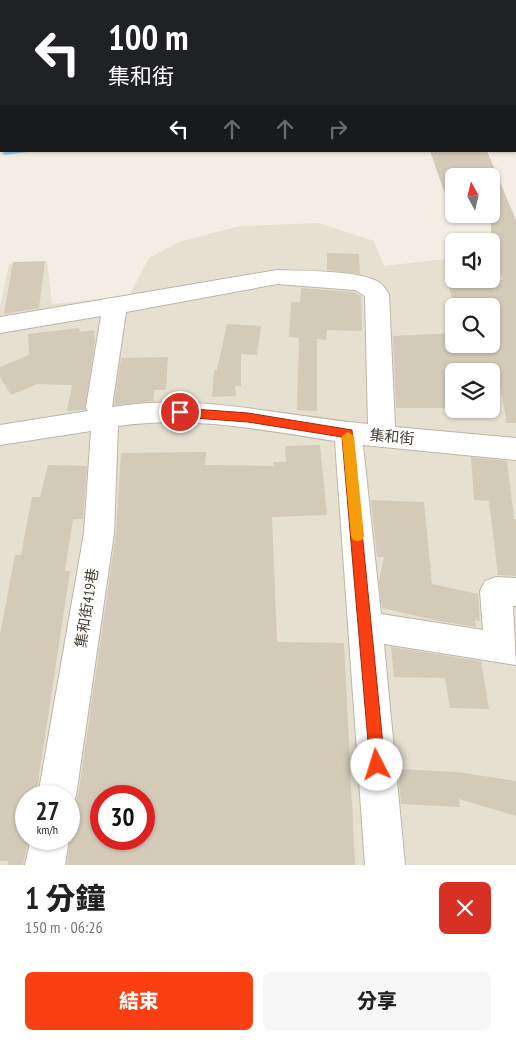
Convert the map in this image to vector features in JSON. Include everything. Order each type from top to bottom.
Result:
[{"type":"street","points":[[0,325],[115,306],[231,283],[277,277],[359,283],[371,288],[377,294],[382,436]]},
{"type":"street","name":"集和街419巷","points":[[58,785],[99,533],[104,419],[99,407],[115,306]]},
{"type":"street","name":"集和街","points":[[2,429],[104,419],[139,413],[180,412],[248,417],[348,433],[516,449]]},
{"type":"street","points":[[348,433],[385,865]]},
{"type":"street","points":[[366,626],[509,648],[496,591],[516,592]]},
{"type":"street","points":[[45,865],[48,850]]},
{"type":"shaded area","points":[[319,223],[374,241],[384,266],[445,259],[445,288],[500,288],[500,255],[516,254],[516,865],[0,865],[0,306],[9,264],[47,261],[52,304],[129,296],[149,258],[179,242],[240,226]]},
{"type":"building","points":[[430,152],[487,152],[494,168],[445,168],[445,194]]},
{"type":"building","points":[[500,182],[516,220],[516,423],[507,423],[500,387],[500,363],[445,363],[445,408],[396,408],[393,336],[445,333],[445,353],[500,353],[500,298],[452,298],[450,288],[500,288],[500,280],[503,280],[500,272],[500,233],[491,233],[491,223],[500,223]]},
{"type":"building","points":[[327,253],[359,254],[360,274],[327,270]]},
{"type":"building","points":[[45,261],[39,308],[4,314],[13,262]]},
{"type":"building","points":[[301,288],[354,292],[361,296],[362,331],[327,330],[326,340],[317,339],[317,411],[297,410],[299,338],[289,337],[291,302],[300,302]]},
{"type":"building","points":[[227,324],[261,326],[257,355],[241,354],[241,386],[235,386],[236,396],[212,397],[214,370],[217,370]]},
{"type":"building","points":[[79,328],[80,332],[94,330],[95,341],[85,410],[67,411],[72,385],[37,384],[11,395],[0,377],[0,367],[29,355],[28,334]]},
{"type":"building","points":[[168,357],[166,390],[154,390],[154,401],[114,405],[121,358]]},
{"type":"building","points":[[320,445],[327,515],[272,517],[277,642],[344,643],[355,865],[67,865],[69,850],[80,850],[80,785],[116,533],[121,453],[206,452],[205,465],[274,466],[273,462],[286,462],[285,446]]},
{"type":"building","points":[[471,457],[507,461],[514,519],[516,519],[516,576],[498,575],[489,501],[474,500]]},
{"type":"building","points":[[48,465],[87,466],[83,519],[73,519],[65,571],[70,571],[38,785],[15,785],[15,850],[26,850],[23,865],[8,865],[8,861],[0,861],[0,635],[15,555],[21,555],[32,497],[40,497]]},
{"type":"building","points":[[371,500],[424,502],[432,584],[478,594],[480,621],[475,620],[476,627],[382,608],[379,581],[384,557],[377,557]]},
{"type":"building","points":[[391,647],[481,661],[489,709],[450,708],[445,678],[394,677]]},
{"type":"building","points":[[398,769],[457,772],[516,781],[516,816],[459,799],[460,807],[401,804]]},
{"type":"waterway","points":[[5,153],[16,152]]},
{"type":"slow traffic","points":[[348,436],[358,536]]},
{"type":"route","points":[[180,412],[248,417],[348,433],[377,765]]}]
